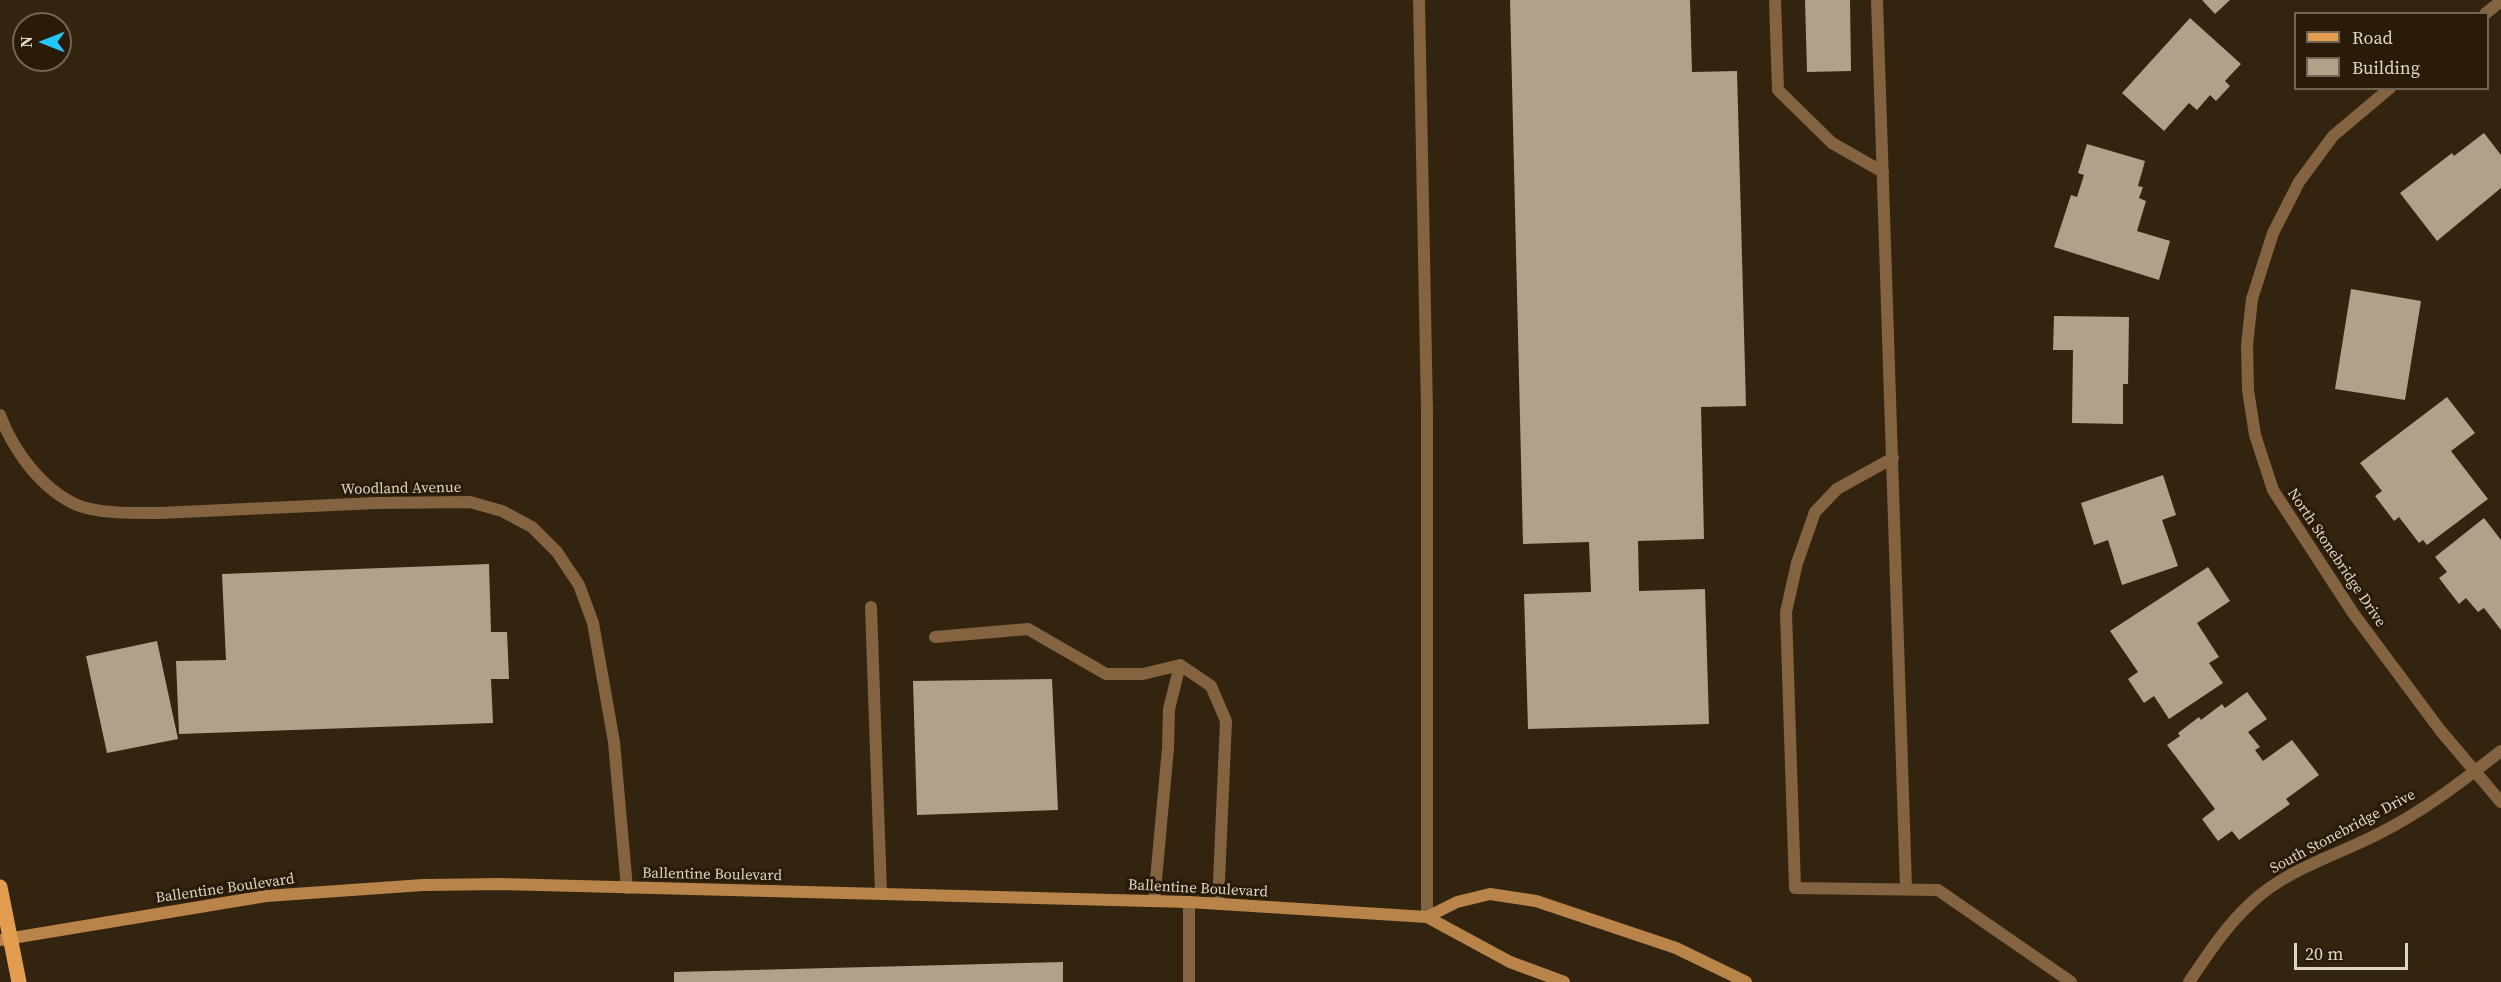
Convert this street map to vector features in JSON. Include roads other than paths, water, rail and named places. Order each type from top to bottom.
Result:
[{"type":"main road","name":"Ballentine Boulevard","points":[[5,939],[266,896],[423,885],[881,893],[1189,902],[1427,918],[1510,962],[1564,982]]},
{"type":"main road","points":[[0,887],[5,939],[20,982]]},
{"type":"main road","points":[[1427,918],[1457,902],[1490,894],[1536,901],[1676,948],[1746,982]]},
{"type":"street","points":[[1419,0],[1427,411],[1427,918]]},
{"type":"street","points":[[1775,0],[1778,90],[1832,143],[1883,172]]},
{"type":"street","points":[[1877,0],[1906,887]]},
{"type":"street","points":[[2487,12],[2501,1]]},
{"type":"street","name":"North Stonebridge Drive","points":[[2388,90],[2333,136],[2299,182],[2273,233],[2252,300],[2247,345],[2248,390],[2255,435],[2273,490],[2353,613],[2474,772],[2501,802]]},
{"type":"street","name":"Woodland Avenue","points":[[0,415],[27,465],[60,495],[79,506],[125,513],[160,513],[376,503],[470,502],[502,511],[532,528],[557,552],[579,585],[593,623],[614,742],[627,888]]},
{"type":"street","points":[[1893,458],[1837,489],[1815,512],[1797,563],[1786,612],[1795,888],[1906,887],[1938,890],[2071,982]]},
{"type":"street","points":[[871,607],[881,893]]},
{"type":"street","points":[[935,637],[1028,629],[1106,674],[1143,674],[1180,666],[1211,686],[1226,721],[1218,904]]},
{"type":"street","points":[[1154,901],[1168,748],[1169,710],[1180,666]]},
{"type":"street","name":"South Stonebridge Drive","points":[[2189,982],[2226,929],[2252,902],[2282,879],[2379,834],[2444,795],[2501,751]]},
{"type":"street","points":[[1189,902],[1189,982]]}]
